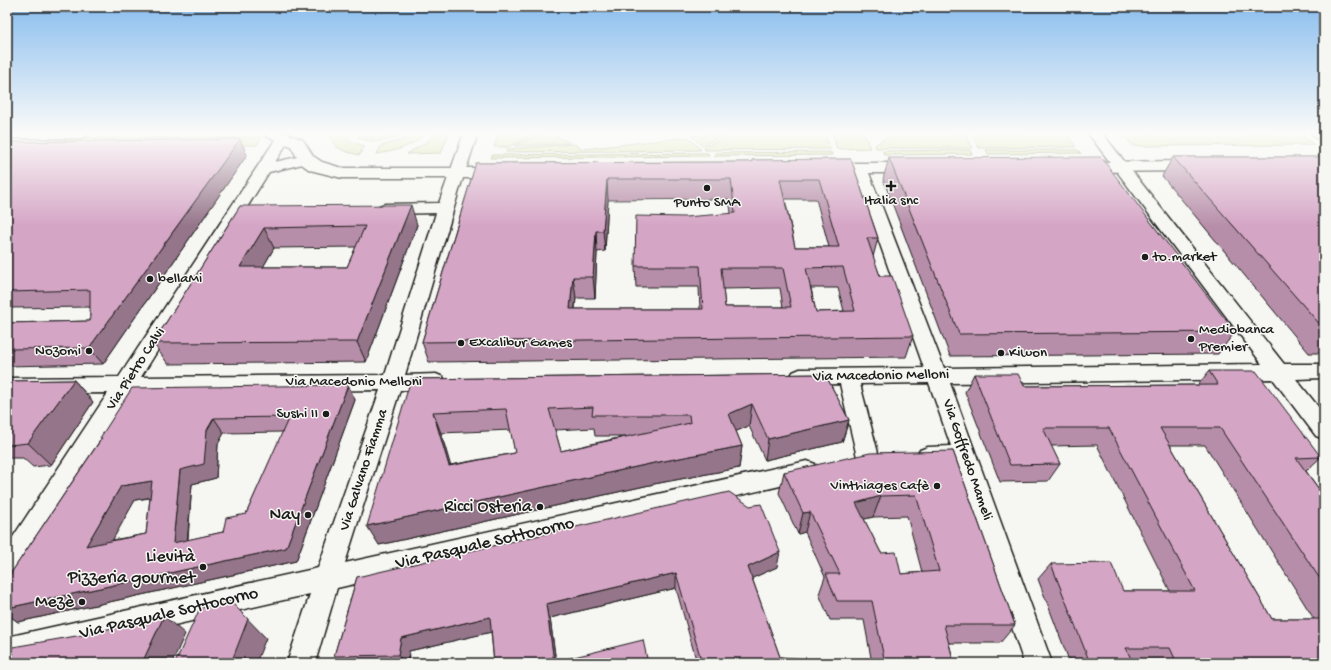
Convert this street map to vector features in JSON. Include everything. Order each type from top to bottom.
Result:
[{"type":"street","name":"Via Pietro Calvi","points":[[7,568],[266,164]]},
{"type":"street","points":[[264,169],[272,164]]},
{"type":"street","points":[[315,164],[316,166],[342,173],[519,173]]},
{"type":"street","name":"Via Galvano Fiamma","points":[[301,663],[327,579],[393,382],[460,164]]},
{"type":"street","points":[[1119,164],[1324,430]]},
{"type":"street","points":[[1066,167],[1216,166]]},
{"type":"street","points":[[806,168],[934,168]]},
{"type":"street","name":"Via Goffredo Mameli","points":[[860,168],[937,376],[1038,663]]},
{"type":"street","points":[[374,209],[446,208]]},
{"type":"street","points":[[237,210],[257,209]]},
{"type":"street","name":"Via Macedonio Melloni","points":[[785,378],[1324,370]]},
{"type":"street","name":"Via Pasquale Sottocorno","points":[[7,650],[857,460],[848,377]]},
{"type":"street","name":"Via Macedonio Melloni","points":[[7,386],[454,382]]},
{"type":"street","points":[[907,456],[965,455]]},
{"type":"building","points":[[7,164],[222,164],[89,348],[7,349],[7,323],[90,321],[90,290],[7,292]]},
{"type":"building","points":[[476,164],[853,164],[878,238],[867,238],[880,276],[892,276],[913,336],[422,342]],"holes":[[[607,179],[731,179],[735,213],[685,217],[636,216],[635,266],[700,266],[703,309],[570,309],[573,277],[593,277],[596,231],[603,231]],[[780,179],[819,179],[839,247],[795,247]],[[843,267],[855,311],[816,312],[806,268]],[[721,268],[783,268],[791,307],[725,307]]]},
{"type":"building","points":[[891,164],[1107,164],[1235,332],[959,334]]},
{"type":"building","points":[[1179,164],[1324,164],[1324,329]]},
{"type":"building","points":[[411,205],[357,342],[153,343],[240,206]],"holes":[[[365,226],[347,267],[240,267],[264,228]]]},
{"type":"building","points":[[1209,371],[1256,371],[1321,457],[1296,458],[1324,496],[1324,585],[1220,428],[1160,428],[1272,619],[1324,619],[1324,663],[1177,663],[1170,648],[1126,648],[1133,663],[1090,663],[1051,564],[1111,563],[1123,591],[1195,591],[1109,428],[1043,428],[1060,464],[1010,465],[974,374],[1018,374],[1024,386],[1218,385]]},
{"type":"building","points":[[825,374],[849,420],[768,439],[752,404],[729,414],[742,446],[654,463],[367,526],[411,379]],"holes":[[[593,407],[592,415],[689,415],[690,423],[561,451],[549,409]],[[506,409],[515,453],[449,466],[433,412]]]},
{"type":"building","points":[[74,380],[28,443],[9,445],[7,436],[7,381]]},
{"type":"building","points":[[348,385],[286,548],[7,608],[7,579],[102,438],[100,438],[132,388]],"holes":[[[289,417],[246,514],[226,518],[223,532],[173,543],[180,470],[204,464],[207,430],[214,418]],[[152,481],[146,534],[86,546],[121,486]]]},
{"type":"building","points":[[953,451],[1015,625],[944,625],[954,663],[885,663],[872,601],[837,601],[826,574],[840,574],[810,512],[803,513],[784,472],[870,453]],"holes":[[[916,495],[939,571],[901,574],[896,552],[881,553],[856,503],[881,496]]]},
{"type":"building","points":[[729,492],[750,506],[761,504],[780,552],[748,567],[780,657],[824,660],[825,663],[702,663],[676,573],[546,604],[554,662],[643,640],[648,663],[494,663],[490,617],[401,638],[398,655],[334,656],[357,577]]},
{"type":"building","points":[[230,601],[248,619],[231,663],[175,663],[200,608]]},
{"type":"building","points":[[164,616],[142,663],[7,663],[7,648],[82,635]]},
{"type":"place","name":"Italia snc","points":[[891,186]]},
{"type":"place","name":"Punto SMA","points":[[707,188]]},
{"type":"place","name":"to.market","points":[[1145,257]]},
{"type":"place","name":"bellaMi","points":[[150,279]]},
{"type":"place","name":"Mediobanca Premier","points":[[1191,339]]},
{"type":"place","name":"Excalibur Games","points":[[461,343]]},
{"type":"place","name":"Nozomi","points":[[89,351]]},
{"type":"place","name":"Kiwon","points":[[1001,353]]},
{"type":"place","name":"Sushi II","points":[[326,414]]},
{"type":"place","name":"Vinthiages Cafè","points":[[937,486]]},
{"type":"place","name":"Ricci Osteria","points":[[540,507]]},
{"type":"place","name":"Nay","points":[[308,515]]},
{"type":"place","name":"Lievità Pizzeria gourmet","points":[[203,567]]},
{"type":"place","name":"Mezè","points":[[82,602]]}]
